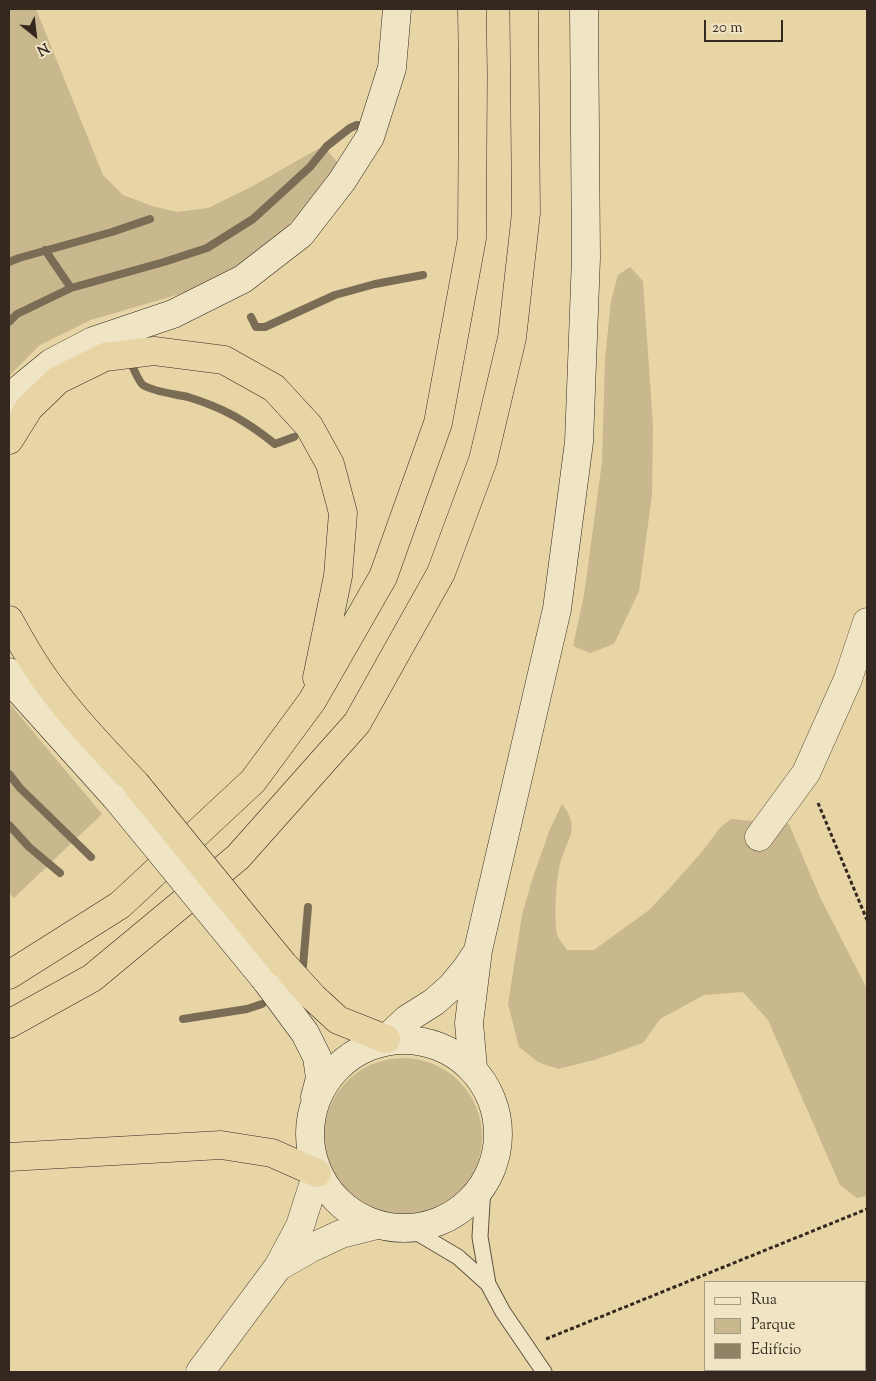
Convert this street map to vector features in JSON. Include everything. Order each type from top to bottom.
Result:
[{"type":"highway","points":[[9,975],[120,905],[253,781],[312,701],[383,577],[438,423],[472,238],[472,9]]},
{"type":"highway","points":[[9,1024],[92,978],[238,857],[357,723],[441,573],[483,460],[512,338],[526,213],[524,9]]},
{"type":"highway","points":[[9,440],[29,408],[58,380],[105,357],[154,351],[224,360],[274,388],[309,426],[330,464],[343,513],[338,576],[312,701]]},
{"type":"highway","points":[[9,620],[22,645],[47,682],[86,730],[127,792],[274,972],[313,998],[338,1020],[386,1040]]},
{"type":"highway","points":[[9,1157],[221,1145],[272,1153],[317,1173]]},
{"type":"street","points":[[9,399],[12,394],[51,363],[93,341],[173,314],[243,279],[300,234],[342,182],[370,137],[392,68],[397,9]]},
{"type":"street","points":[[472,1068],[469,1023],[478,950],[557,609],[579,442],[586,258],[584,9]]},
{"type":"street","points":[[759,837],[806,772],[848,679],[867,622]]},
{"type":"street","points":[[9,672],[20,691],[127,792]]},
{"type":"street","points":[[313,1108],[323,1086],[337,1068],[356,1053],[386,1040],[407,1019],[434,1002],[452,986],[478,950]]},
{"type":"street","points":[[274,972],[287,1009],[305,1033],[317,1057],[320,1078],[309,1137],[317,1173],[336,1201],[355,1215],[377,1225],[409,1228],[439,1221],[463,1208],[483,1186],[494,1163],[499,1138],[496,1113],[487,1089],[472,1068],[449,1051],[421,1041],[386,1040]]},
{"type":"street","points":[[200,1372],[278,1267],[300,1226],[317,1173]]},
{"type":"street","points":[[278,1267],[311,1248],[341,1234],[377,1225]]},
{"type":"lane","points":[[483,1186],[480,1237],[488,1284],[503,1312],[544,1372]]},
{"type":"lane","points":[[409,1228],[458,1257],[488,1284]]},
{"type":"path","points":[[806,772],[867,920]]},
{"type":"path","points":[[527,1346],[867,1209]]},
{"type":"green space","points":[[9,9],[36,9],[103,175],[123,195],[152,206],[177,212],[208,208],[251,187],[323,146],[338,163],[309,203],[269,246],[216,279],[180,294],[91,320],[40,345],[9,376]]},
{"type":"green space","points":[[630,267],[643,281],[653,425],[652,495],[639,591],[614,644],[590,653],[573,646],[584,595],[602,462],[605,359],[611,301],[618,275]]},
{"type":"green space","points":[[9,703],[102,814],[14,898],[9,893]]},
{"type":"green space","points":[[562,804],[568,813],[572,828],[560,864],[556,899],[556,927],[558,936],[567,950],[594,950],[649,910],[700,854],[720,828],[731,819],[789,824],[819,895],[867,989],[867,1196],[857,1198],[840,1185],[768,1020],[743,992],[704,995],[660,1019],[643,1043],[594,1060],[558,1069],[538,1062],[519,1047],[508,1004],[522,915],[550,829]]},
{"type":"green space","points":[[411,1058],[426,1061],[440,1067],[459,1081],[469,1093],[479,1114],[482,1137],[479,1160],[469,1181],[459,1193],[447,1203],[426,1213],[411,1216],[395,1216],[380,1213],[359,1203],[337,1181],[325,1152],[324,1129],[327,1114],[337,1093],[359,1071],[388,1059]]},
{"type":"building","points":[[716,1371],[786,1371],[786,1372]]},
{"type":"waterway","points":[[9,322],[17,314],[71,288],[207,248],[253,219],[310,167],[327,146],[350,128],[357,125],[368,127]]},
{"type":"waterway","points":[[9,262],[150,219]]},
{"type":"waterway","points":[[45,250],[71,288]]},
{"type":"waterway","points":[[251,317],[256,327],[265,327],[335,295],[375,284],[423,275]]},
{"type":"waterway","points":[[129,358],[135,373],[143,385],[213,406],[254,428],[275,444],[294,437]]},
{"type":"waterway","points":[[9,774],[20,788],[91,857]]},
{"type":"waterway","points":[[9,825],[29,847],[60,873]]},
{"type":"waterway","points":[[297,971],[303,966],[308,907]]},
{"type":"waterway","points":[[183,1019],[247,1009],[262,1004]]}]
